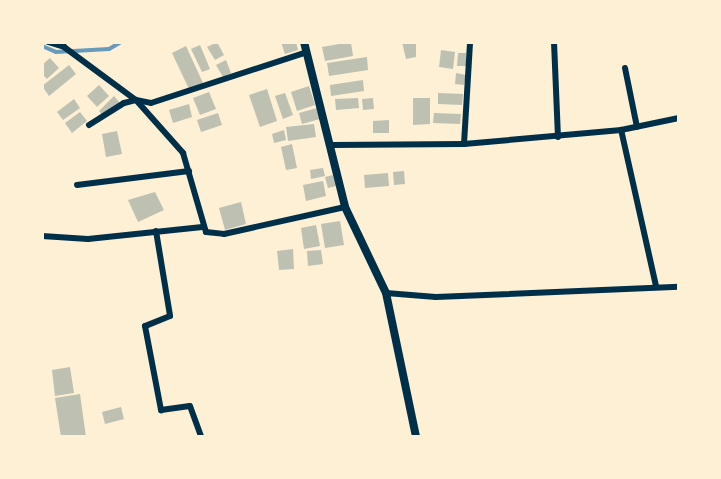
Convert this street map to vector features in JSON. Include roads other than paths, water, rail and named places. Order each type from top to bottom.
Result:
[{"type":"street","points":[[48,42],[64,47],[136,100],[183,153],[202,227],[206,232],[224,234],[345,207]]},
{"type":"street","points":[[304,42],[332,145],[345,207],[386,293],[416,437]]},
{"type":"street","points":[[464,144],[470,42]]},
{"type":"street","points":[[554,42],[558,137]]},
{"type":"street","points":[[90,125],[136,100],[151,103],[307,52]]},
{"type":"street","points":[[625,69],[638,127]]},
{"type":"street","points":[[332,145],[464,144],[558,137],[621,130],[679,118]]},
{"type":"street","points":[[621,130],[656,286]]},
{"type":"street","points":[[77,185],[189,171]]},
{"type":"street","points":[[42,236],[88,239],[202,227]]},
{"type":"street","points":[[156,231],[170,316],[145,326],[161,410],[190,406],[201,437]]},
{"type":"street","points":[[386,293],[436,297],[656,286],[679,287]]},
{"type":"waterway","points":[[42,46],[56,52],[109,49],[121,42]]}]
